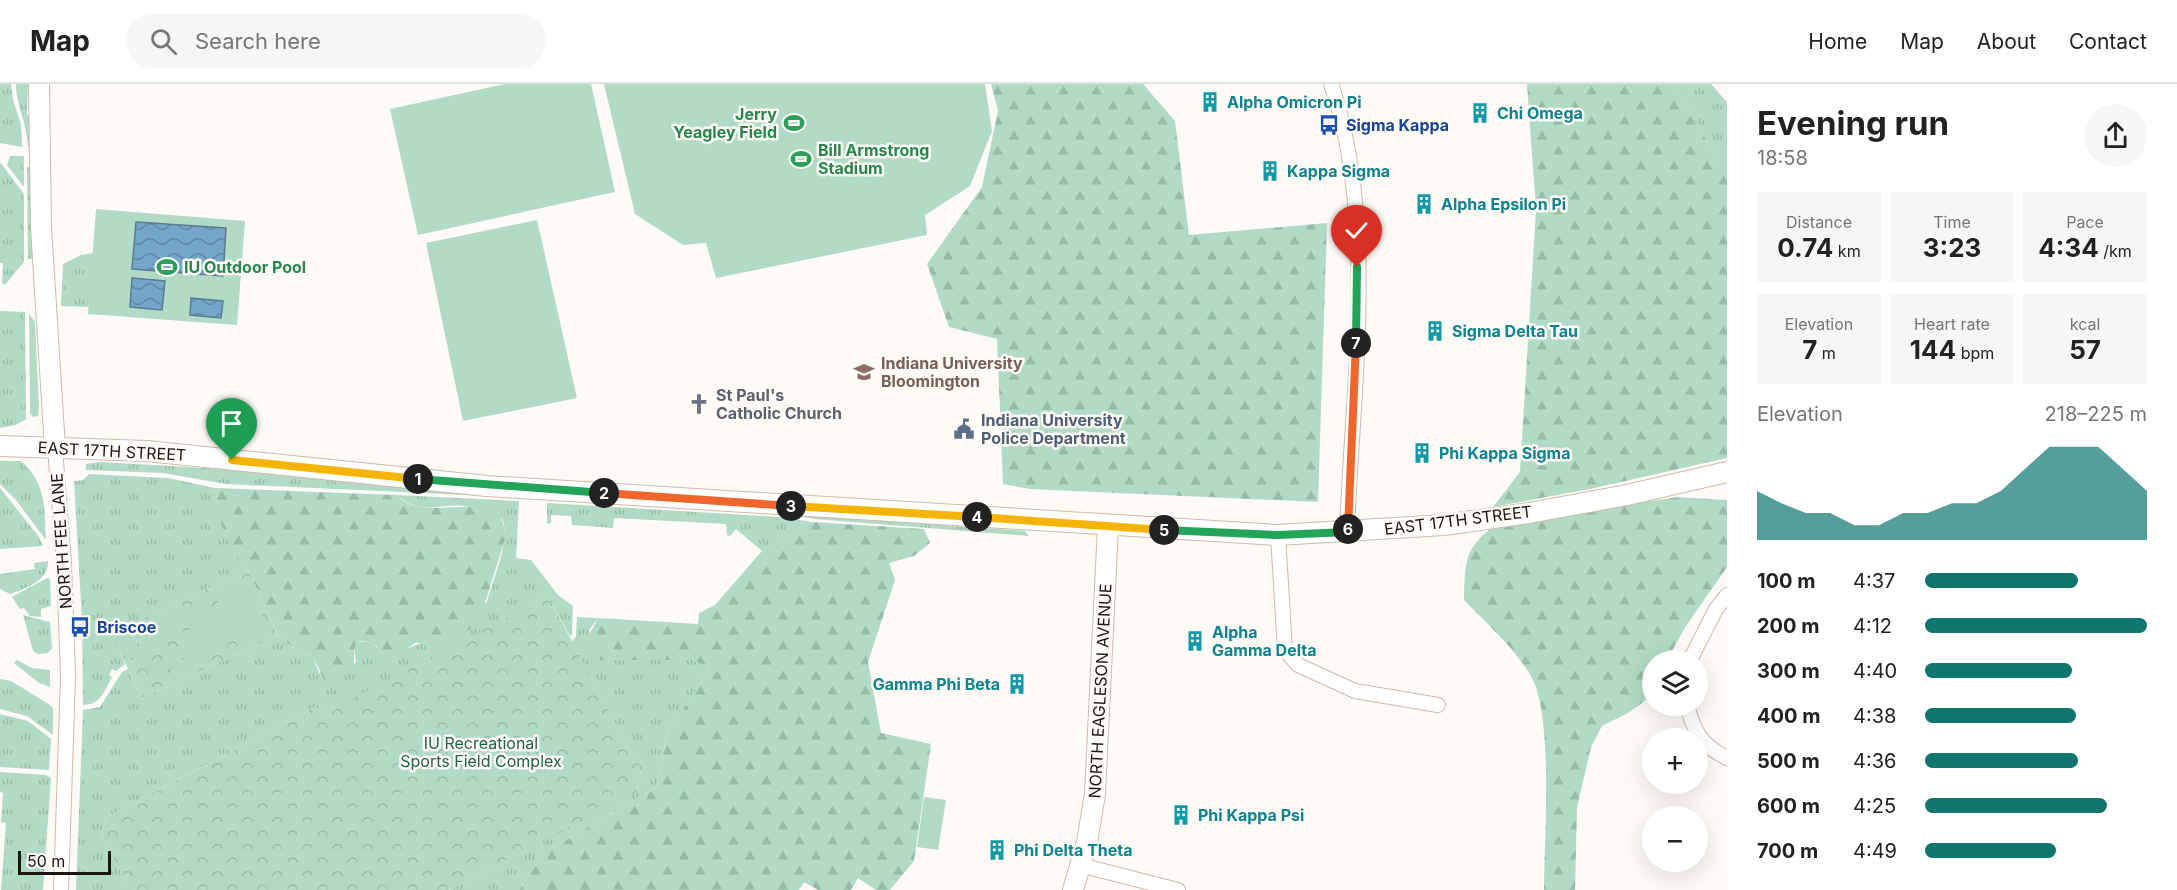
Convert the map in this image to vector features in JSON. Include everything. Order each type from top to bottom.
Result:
[{"type":"main road","name":"NORTH FEE LANE","points":[[39,84],[41,227],[55,448]]},
{"type":"main road","name":"EAST 17TH STREET","points":[[0,446],[147,451],[487,486],[1278,535],[1444,525],[1627,495],[1727,472]]},
{"type":"main road","name":"NORTH EAGLESON AVENUE","points":[[1073,890],[1095,794],[1100,742],[1108,526]]},
{"type":"street","points":[[1332,84],[1342,115],[1356,214],[1356,326],[1347,532]]},
{"type":"street","name":"NORTH FEE LANE","points":[[55,448],[64,563],[68,676],[61,890]]},
{"type":"street","points":[[1278,535],[1285,650],[1298,665],[1355,691],[1438,705]]},
{"type":"street","points":[[1695,650],[1716,609],[1727,595]]},
{"type":"street","points":[[1690,716],[1702,742],[1723,756]]},
{"type":"street","points":[[1080,865],[1178,890]]},
{"type":"green space","points":[[0,84],[11,84],[13,100],[21,124],[22,147],[0,143]]},
{"type":"green space","points":[[16,84],[28,84],[27,115],[32,116],[32,148],[28,147]]},
{"type":"green space","points":[[505,84],[591,84],[615,192],[418,235],[390,109]]},
{"type":"green space","name":"Bill Armstrong Stadium","points":[[604,84],[985,84],[992,131],[970,186],[925,215],[927,235],[716,278],[706,243],[683,245],[635,214]]},
{"type":"green space","points":[[991,84],[1143,84],[1175,121],[1189,235],[1327,223],[1318,502],[1030,489],[1003,484],[997,339],[949,327],[927,264],[982,187],[998,111]]},
{"type":"green space","points":[[1527,84],[1673,84],[1727,175],[1727,458],[1590,489],[1493,507],[1520,472],[1536,210]]},
{"type":"green space","points":[[1673,84],[1711,84],[1727,102],[1727,175]]},
{"type":"green space","points":[[10,156],[24,156],[24,187],[7,165]]},
{"type":"green space","points":[[0,162],[24,194],[24,262],[5,285],[2,283],[3,263],[0,263]]},
{"type":"green space","points":[[27,167],[33,167],[34,255],[31,259],[28,259]]},
{"type":"green space","name":"IU Outdoor Pool","points":[[96,209],[245,221],[237,325],[88,314]]},
{"type":"green space","points":[[537,220],[577,398],[463,421],[426,243]]},
{"type":"green space","points":[[94,253],[89,307],[61,306],[63,264],[81,255]]},
{"type":"green space","points":[[0,311],[25,312],[26,419],[16,425],[0,428]]},
{"type":"green space","points":[[29,314],[35,322],[39,408],[38,416],[33,417],[30,413]]},
{"type":"green space","points":[[0,461],[21,461],[36,479],[44,507],[46,540],[16,500],[0,484]]},
{"type":"green space","points":[[101,462],[273,472],[531,498],[226,484],[163,473],[86,470],[86,464]]},
{"type":"green space","points":[[89,474],[168,478],[215,488],[226,531],[235,551],[248,570],[112,633],[125,664],[116,671],[112,669],[109,675],[112,677],[98,700],[83,705],[82,620],[74,481],[83,480]]},
{"type":"green space","points":[[0,488],[39,537],[43,546],[0,549]]},
{"type":"green space","points":[[215,488],[396,495],[407,503],[420,507],[483,508],[495,513],[503,523],[505,539],[480,619],[474,627],[463,633],[440,641],[415,643],[399,655],[368,642],[357,642],[351,672],[325,681],[313,657],[292,647],[278,635],[248,570],[235,554],[221,524]]},
{"type":"green space","points":[[396,495],[519,501],[516,558],[531,560],[558,595],[573,606],[572,635],[570,636],[548,596],[329,717],[315,707],[107,817],[101,834],[131,890],[76,890],[83,710],[100,707],[122,672],[128,669],[142,698],[278,635],[292,647],[313,657],[319,673],[356,663],[354,646],[357,642],[370,642],[377,647],[409,648],[423,642],[487,602],[505,537],[502,519],[470,507],[416,506]]},
{"type":"green space","points":[[1678,497],[1727,500],[1727,567],[1686,626],[1673,650],[1642,650],[1642,703],[1602,726],[1591,747],[1577,808],[1575,890],[1544,890],[1545,748],[1543,719],[1531,676],[1500,636],[1464,600],[1466,565],[1469,556],[1478,540],[1498,523]]},
{"type":"green space","points":[[547,503],[780,517],[812,522],[762,551],[736,529],[730,536],[727,535],[726,524],[614,518],[613,528],[572,525],[571,516],[551,515],[551,523],[547,524]]},
{"type":"green space","points":[[789,514],[1025,531],[1029,536],[815,519]]},
{"type":"green space","points":[[812,522],[924,529],[930,543],[914,556],[889,563],[895,580],[868,662],[881,733],[931,744],[914,861],[890,890],[876,890],[858,878],[851,890],[818,890],[804,882],[799,890],[519,890],[545,852],[657,787],[668,728],[692,698],[708,668],[692,660],[600,660],[587,639],[598,618],[698,624],[699,613],[715,605],[762,551]]},
{"type":"green space","points":[[48,561],[45,574],[35,583],[10,594],[0,589],[0,574],[35,569],[34,563]]},
{"type":"green space","points":[[248,570],[278,635],[142,698],[111,633]]},
{"type":"green space","points":[[47,578],[50,579],[51,606],[41,609],[41,617],[30,616],[24,608],[20,609],[12,597]]},
{"type":"green space","points":[[246,580],[269,631],[238,645],[215,594]]},
{"type":"green space","name":"IU Recreational Sports Field Complex","points":[[548,596],[642,774],[636,793],[449,890],[131,890],[101,834],[107,817],[315,707],[329,717],[334,708]]},
{"type":"green space","points":[[208,602],[229,645],[203,657],[182,614]]},
{"type":"green space","points":[[174,610],[184,633],[174,637],[163,615]]},
{"type":"green space","points":[[23,615],[50,622],[52,648],[48,653],[38,654],[33,651]]},
{"type":"green space","points":[[160,617],[170,639],[159,644],[149,622]]},
{"type":"green space","points":[[577,617],[598,618],[589,630],[600,660],[692,660],[708,668],[692,698],[668,728],[657,787],[545,852],[519,890],[449,890],[636,792],[642,774],[572,642],[576,636]]},
{"type":"green space","points":[[143,624],[153,647],[143,652],[132,629]]},
{"type":"green space","points":[[128,631],[138,654],[128,659],[117,636]]},
{"type":"green space","points":[[188,641],[199,664],[188,668],[178,646]]},
{"type":"green space","points":[[174,648],[184,671],[174,675],[163,653]]},
{"type":"green space","points":[[17,660],[32,668],[50,670],[50,687],[39,683],[14,663]]},
{"type":"green space","points":[[0,679],[11,681],[53,708],[53,735],[27,716],[0,709]]},
{"type":"green space","points":[[0,714],[28,721],[51,739],[49,770],[0,767]]},
{"type":"green space","points":[[0,772],[46,775],[51,778],[43,890],[1,890],[6,823],[1,822],[3,793],[0,792]]},
{"type":"green space","points":[[924,797],[946,800],[938,850],[917,847]]},
{"type":"water","points":[[136,222],[226,228],[223,276],[132,269]]},
{"type":"water","points":[[132,278],[165,281],[162,310],[130,307]]},
{"type":"water","points":[[191,298],[223,301],[221,318],[190,315]]},
{"type":"place","name":"Alpha Omicron Pi","points":[[1210,102]]},
{"type":"place","name":"Chi Omega","points":[[1480,113]]},
{"type":"place","name":"Jerry Yeagley Field","points":[[794,123]]},
{"type":"place","name":"Sigma Kappa","points":[[1329,125]]},
{"type":"place","name":"Bill Armstrong Stadium","points":[[801,159]]},
{"type":"place","name":"Kappa Sigma","points":[[1270,171]]},
{"type":"place","name":"Alpha Epsilon Pi","points":[[1424,204]]},
{"type":"place","name":"IU Outdoor Pool","points":[[167,267]]},
{"type":"place","name":"Sigma Delta Tau","points":[[1435,331]]},
{"type":"place","name":"Indiana University Bloomington","points":[[864,372]]},
{"type":"place","name":"St Paul's Catholic Church","points":[[699,404]]},
{"type":"place","name":"Indiana University Police Department","points":[[964,429]]},
{"type":"place","name":"Phi Kappa Sigma","points":[[1422,453]]},
{"type":"place","name":"Briscoe","points":[[80,627]]},
{"type":"place","name":"Alpha Gamma Delta","points":[[1195,641]]},
{"type":"place","name":"Gamma Phi Beta","points":[[1017,684]]},
{"type":"place","name":"Phi Kappa Psi","points":[[1181,815]]},
{"type":"place","name":"Phi Delta Theta","points":[[997,850]]},
{"type":"route","points":[[232,460],[487,486],[832,509],[1278,535],[1347,532],[1357,267]]}]
